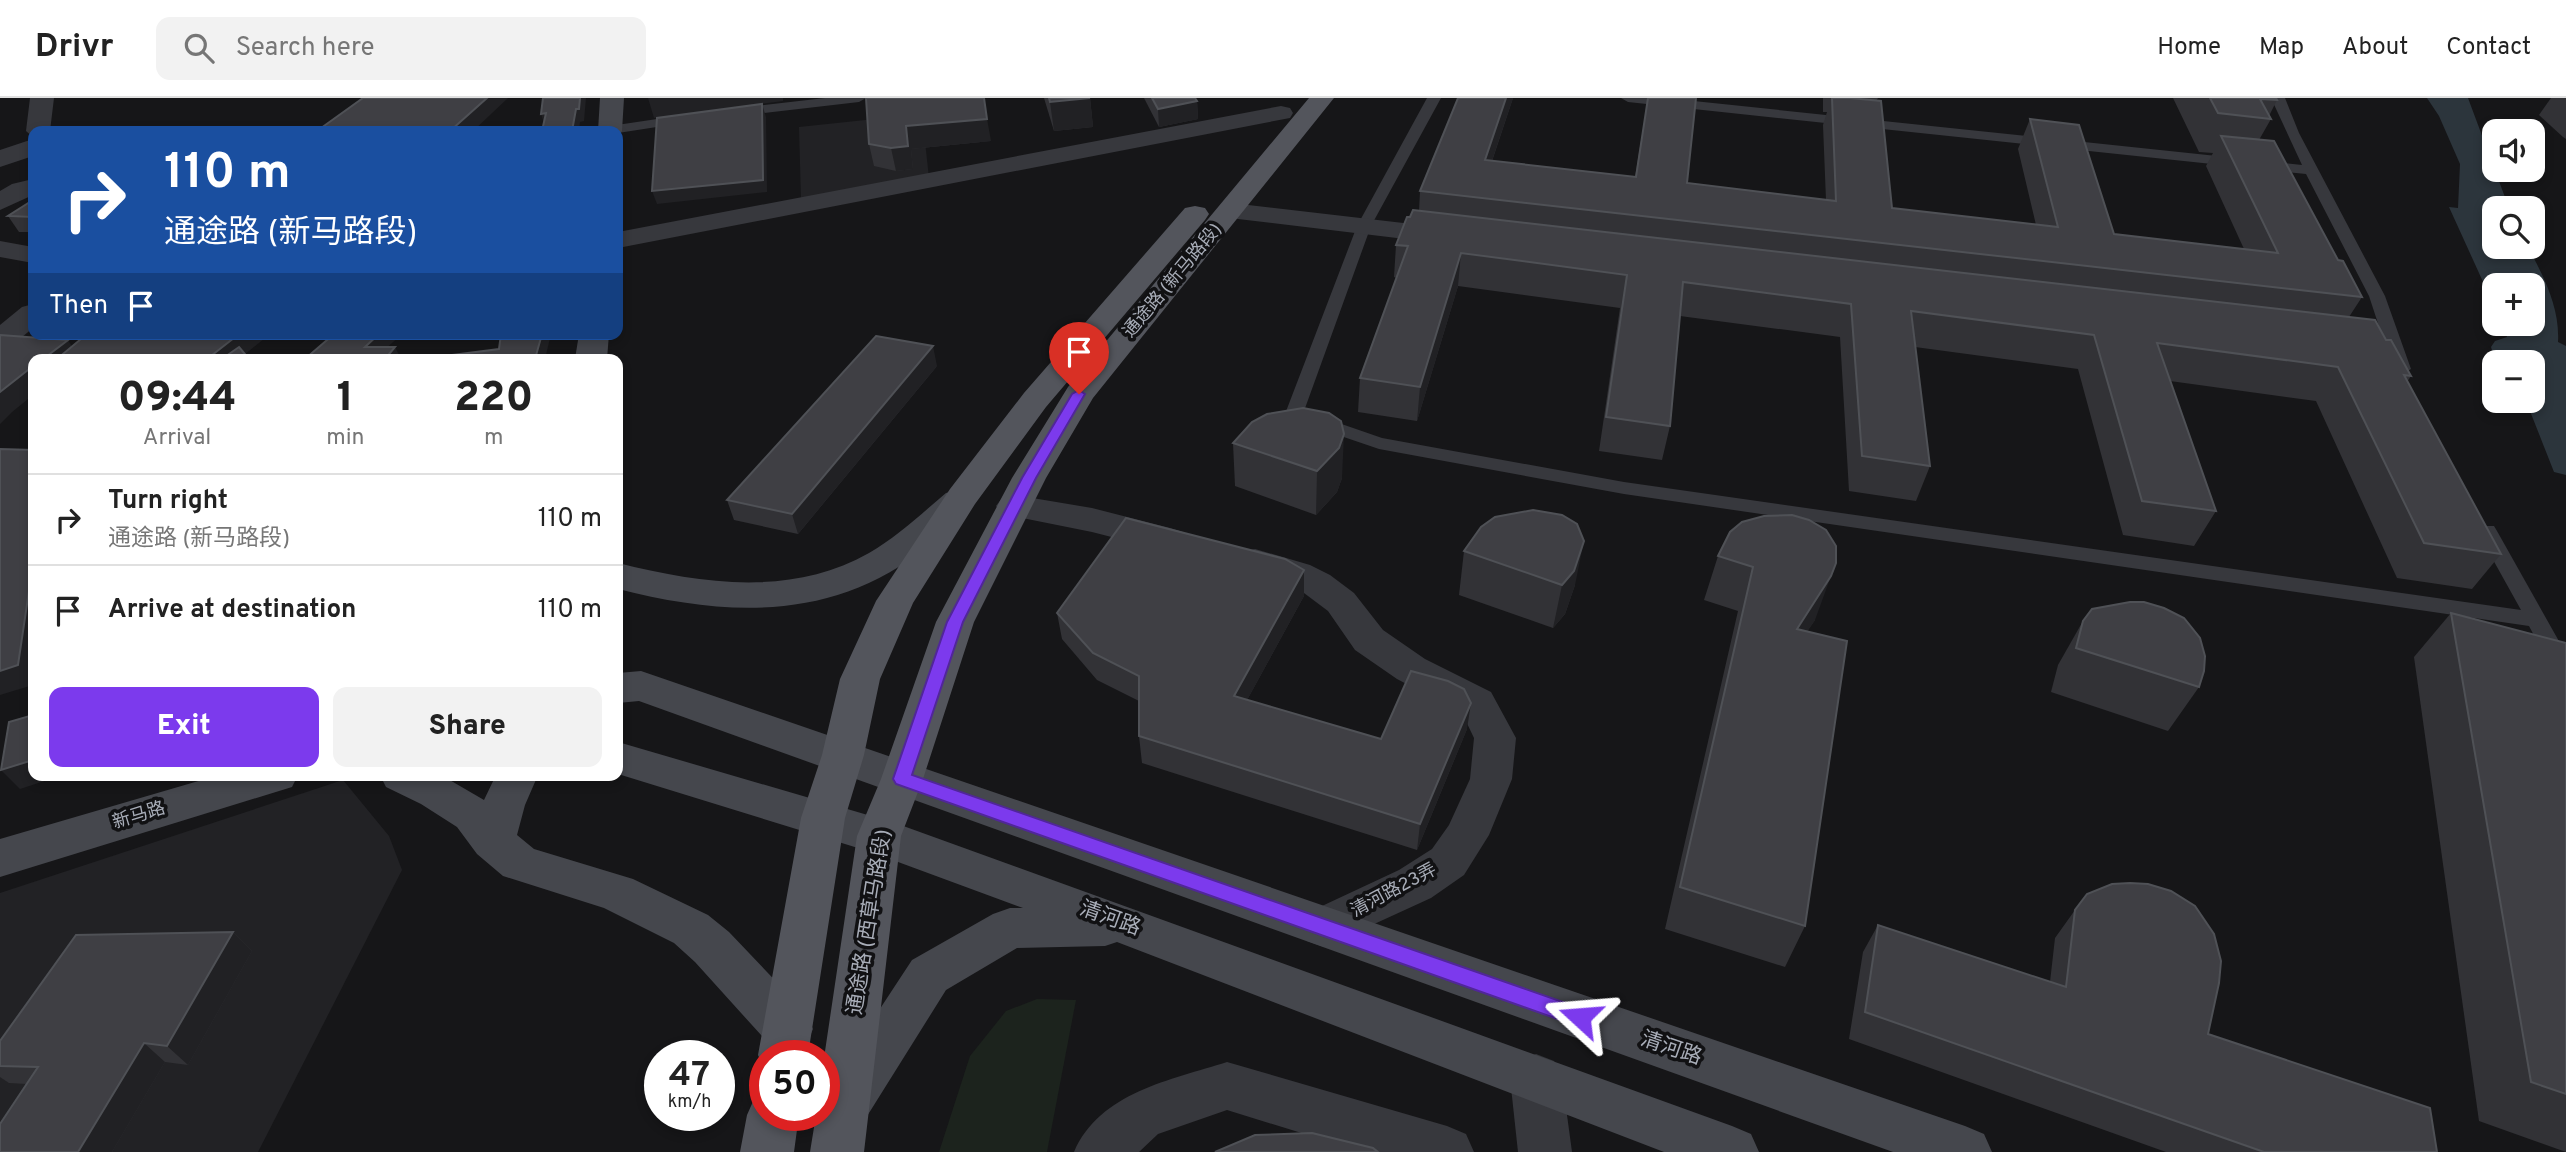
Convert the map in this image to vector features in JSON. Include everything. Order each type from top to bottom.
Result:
[{"type":"main road","points":[[610,126],[612,98]]},
{"type":"main road","name":"通途路 (新马路段)","points":[[902,779],[955,622],[1057,426],[1079,394],[1322,98]]},
{"type":"main road","name":"通途路 (新马路段)","points":[[843,755],[860,679],[895,601],[962,497],[1035,400],[1288,106]]},
{"type":"main road","points":[[623,577],[653,586],[699,593],[752,597],[795,593],[839,580],[880,562],[914,540],[962,497]]},
{"type":"main road","name":"清河路","points":[[623,688],[640,686],[843,755],[902,779],[1965,1152]]},
{"type":"main road","points":[[786,1040],[823,818],[843,755]]},
{"type":"main road","name":"清河路","points":[[623,759],[879,836],[1129,926],[1732,1152]]},
{"type":"main road","name":"通途路 (西草马路段)","points":[[839,1132],[879,836],[902,779]]},
{"type":"main road","name":"新马路","points":[[0,858],[257,781]]},
{"type":"main road","points":[[413,781],[472,815],[494,841],[519,863],[617,893],[691,929],[712,947],[784,1040]]},
{"type":"main road","points":[[494,841],[503,805],[514,781]]},
{"type":"main road","points":[[839,1132],[929,975],[1010,928],[1129,926]]},
{"type":"main road","points":[[767,1152],[770,1131]]},
{"type":"street","points":[[39,126],[42,98]]},
{"type":"street","points":[[623,239],[1288,106]]},
{"type":"street","points":[[0,159],[28,149]]},
{"type":"street","points":[[1231,211],[1488,240]]},
{"type":"street","points":[[0,249],[28,254]]},
{"type":"street","name":"清河路23弄","points":[[1014,506],[1092,520],[1212,550],[1297,575],[1317,584],[1340,602],[1369,640],[1411,670],[1477,703],[1495,738],[1491,779],[1467,835],[1448,862],[1415,884],[1324,928]]},
{"type":"street","points":[[1536,1078],[1545,1152]]},
{"type":"street","points":[[1101,1152],[1141,1115],[1227,1086],[1447,1152]]},
{"type":"lane","points":[[720,114],[818,100],[859,98]]},
{"type":"lane","points":[[1434,98],[1364,226],[1294,414],[1379,443],[1624,488],[2536,620]]},
{"type":"lane","points":[[1628,98],[2311,170]]},
{"type":"lane","points":[[2278,98],[2311,170],[2377,296],[2380,345],[2409,390]]},
{"type":"lane","points":[[623,129],[698,117]]},
{"type":"lane","points":[[2476,511],[2549,643],[2566,717]]},
{"type":"shaded area","points":[[2427,98],[2468,98],[2482,136],[2482,182],[2499,182],[2505,196],[2482,196],[2482,259],[2534,259],[2541,273],[2482,273],[2482,280],[2449,207],[2458,208],[2460,164],[2439,116]]},
{"type":"shaded area","points":[[922,114],[929,178],[801,199],[799,127]]},
{"type":"shaded area","points":[[2545,282],[2554,305],[2558,342],[2566,346],[2566,475],[2554,472],[2531,413],[2545,413],[2545,350],[2492,350],[2495,341],[2507,337],[2545,336]]},
{"type":"shaded area","points":[[340,781],[344,781],[389,836],[402,870],[258,1152],[0,1152],[0,893]]},
{"type":"shaded area","points":[[1037,999],[1076,1000],[1047,1152],[939,1152],[970,1056],[1006,1011]]},
{"type":"building","points":[[363,98],[487,98],[456,126],[324,126]]},
{"type":"building","points":[[543,98],[580,98],[573,126],[543,126],[546,113],[541,114]]},
{"type":"building","points":[[866,98],[984,98],[987,119],[906,126],[908,146],[891,148],[869,144]]},
{"type":"building","points":[[1049,98],[1090,98],[1050,102]]},
{"type":"building","points":[[1152,98],[1195,98],[1197,101],[1158,109]]},
{"type":"building","points":[[1458,98],[1506,98],[1485,160],[1636,177],[1648,98],[1696,98],[1687,183],[1836,201],[1832,98],[1881,101],[1892,208],[2058,227],[2030,119],[2079,125],[2114,234],[2278,253],[2221,136],[2274,141],[2338,260],[2343,261],[2362,297],[1420,191]]},
{"type":"building","points":[[2210,98],[2276,98],[2277,100],[2260,99],[2271,119],[2218,113]]},
{"type":"building","points":[[762,104],[763,180],[652,191],[657,118]]},
{"type":"building","points":[[28,203],[28,217],[8,216]]},
{"type":"building","points":[[1413,210],[2375,320],[2386,340],[2391,340],[2411,376],[2404,375],[2501,554],[2424,543],[2338,367],[2157,343],[2216,511],[2142,501],[2094,335],[1911,311],[1930,466],[1862,456],[1851,304],[1683,282],[1670,426],[1606,417],[1627,275],[1461,253],[1420,387],[1360,378],[1408,246],[1396,245],[1407,217],[1410,217]]},
{"type":"building","points":[[0,335],[28,337],[28,340],[68,340],[50,354],[28,354],[28,370],[0,392]]},
{"type":"building","points":[[876,336],[933,346],[792,514],[727,500]]},
{"type":"building","points":[[80,340],[231,340],[213,354],[63,354]]},
{"type":"building","points":[[327,340],[373,340],[365,347],[395,347],[389,354],[311,354]]},
{"type":"building","points":[[500,340],[540,340],[536,354],[460,354],[499,349]]},
{"type":"building","points":[[239,347],[245,354],[229,354]]},
{"type":"building","points":[[1303,408],[1329,413],[1341,421],[1344,434],[1339,448],[1317,471],[1233,443],[1252,422],[1267,414]]},
{"type":"building","points":[[0,449],[28,450],[28,598],[18,665],[0,671]]},
{"type":"building","points":[[1533,510],[1562,515],[1577,524],[1584,541],[1574,571],[1562,585],[1464,551],[1481,527],[1495,517]]},
{"type":"building","points":[[1792,515],[1809,520],[1826,530],[1836,546],[1836,563],[1831,576],[1797,629],[1847,641],[1805,926],[1680,887],[1753,567],[1718,556],[1730,532],[1742,522],[1764,516]]},
{"type":"building","points":[[1126,518],[1285,559],[1304,570],[1234,696],[1381,739],[1411,671],[1448,681],[1464,689],[1471,703],[1420,824],[1139,736],[1139,676],[1093,653],[1057,613]]},
{"type":"building","points":[[2144,602],[2184,618],[2200,638],[2205,656],[2199,687],[2076,648],[2083,621],[2092,609]]},
{"type":"building","points":[[2451,613],[2566,643],[2566,1094],[2531,1082]]},
{"type":"building","points":[[28,716],[28,762],[1,770],[9,722]]},
{"type":"building","points":[[2112,884],[2148,884],[2171,891],[2195,906],[2214,934],[2221,961],[2208,1034],[2430,1108],[2437,1152],[2264,1152],[1865,1012],[1878,925],[2066,987],[2075,910],[2087,894]]},
{"type":"building","points":[[233,932],[167,1046],[144,1043],[78,1152],[0,1152],[0,1124],[38,1067],[0,1066],[0,1041],[76,935]]},
{"type":"building","points":[[1312,1133],[1373,1148],[1378,1152],[1215,1152],[1255,1135]]},
{"type":"route","points":[[1079,394],[1057,426],[1009,514],[955,622],[902,779],[1580,1017]]}]
